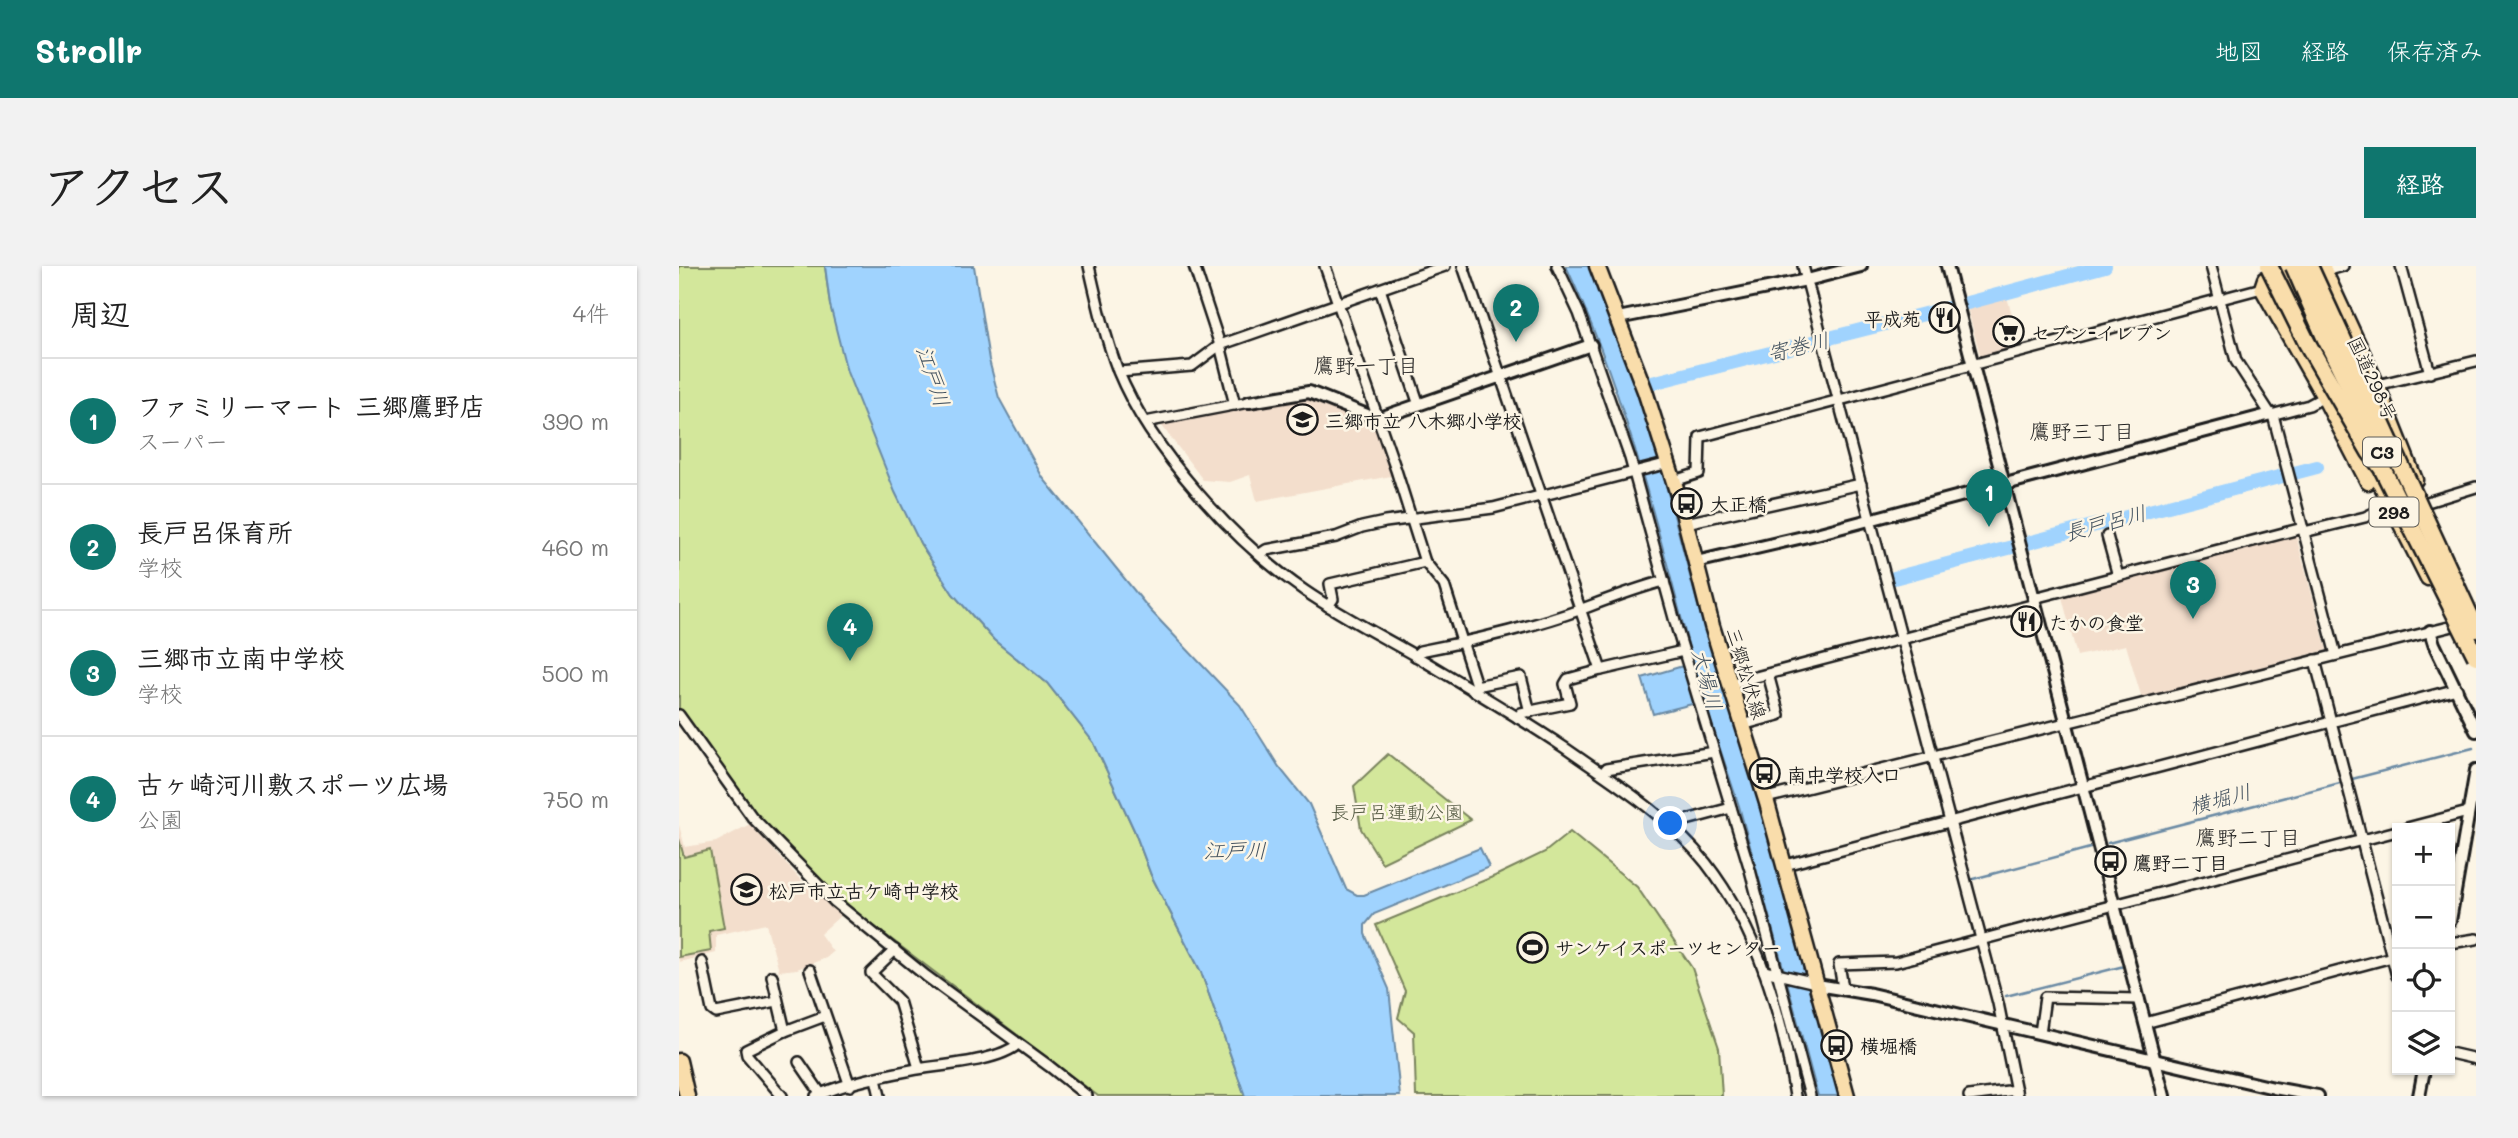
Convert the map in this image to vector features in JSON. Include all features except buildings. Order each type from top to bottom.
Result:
[{"type":"highway","name":"C3","points":[[2294,266],[2325,337],[2388,465],[2476,632]]},
{"type":"highway","points":[[2309,266],[2476,632]]},
{"type":"highway","name":"C3","points":[[2264,275],[2382,468],[2476,656]]},
{"type":"main road","name":"三郷松伏線","points":[[1597,266],[1618,318],[1665,464],[1674,481],[1729,684],[1766,798],[1814,983],[1847,1096]]},
{"type":"main road","name":"国道298号","points":[[2279,266],[2372,469],[2476,669]]},
{"type":"main road","name":"国道298号","points":[[2301,266],[2387,454],[2452,566],[2476,615]]},
{"type":"main road","name":"298","points":[[2320,268],[2335,342]]},
{"type":"main road","name":"298","points":[[2320,268],[2377,385],[2424,503],[2447,548],[2452,566]]},
{"type":"main road","name":"国道298号","points":[[2264,275],[2287,314],[2318,351]]},
{"type":"main road","points":[[2264,275],[2382,509],[2417,573],[2430,580]]},
{"type":"main road","points":[[679,1061],[687,1096]]},
{"type":"street","points":[[1090,266],[1107,338],[1119,372],[1145,422],[1206,499],[1261,554],[1290,580],[1328,606],[1474,688],[1603,774],[1668,825],[1705,862],[1743,922],[1764,971],[1784,1036],[1795,1096]]},
{"type":"street","points":[[1194,266],[1220,345],[1235,405]]},
{"type":"street","points":[[1325,266],[1425,562],[1444,585],[1464,643],[1474,688]]},
{"type":"street","points":[[1119,372],[1192,366],[1220,345],[1445,266]]},
{"type":"street","points":[[1463,266],[1601,670]]},
{"type":"street","points":[[1557,266],[1591,345],[1637,471],[1683,651],[1781,974],[1810,1096]]},
{"type":"street","points":[[1803,266],[2003,1025],[2016,1093],[1969,1096]]},
{"type":"street","points":[[1618,318],[1807,280],[1861,266]]},
{"type":"street","points":[[1947,266],[2164,1096]]},
{"type":"street","points":[[2211,266],[2236,361],[2272,414],[2336,655]]},
{"type":"street","points":[[2320,268],[2343,266]]},
{"type":"street","points":[[2402,266],[2430,373]]},
{"type":"street","points":[[1674,481],[1699,473],[1700,437],[2220,299],[2264,275]]},
{"type":"street","points":[[1380,289],[1419,405]]},
{"type":"street","points":[[1145,422],[1309,392],[1377,419],[1591,345]]},
{"type":"street","points":[[2377,385],[2476,360]]},
{"type":"street","points":[[1696,562],[1870,520],[2309,405],[2324,397]]},
{"type":"street","points":[[1261,554],[1336,537],[1362,527],[1493,508],[1665,464]]},
{"type":"street","points":[[1686,523],[1861,484]]},
{"type":"street","points":[[2424,503],[2476,487]]},
{"type":"street","points":[[1729,684],[1902,639],[2118,576],[2365,517],[2382,509]]},
{"type":"street","points":[[2107,536],[2118,576]]},
{"type":"street","points":[[1328,606],[1333,599],[1330,584],[1425,562]]},
{"type":"street","points":[[1415,656],[1420,651],[1464,643],[1581,610],[1625,591],[1664,581]]},
{"type":"street","points":[[1766,798],[2476,621]]},
{"type":"street","points":[[2430,631],[2476,731]]},
{"type":"street","points":[[1518,718],[1521,713],[1570,703],[1565,684],[1568,679],[1683,651]]},
{"type":"street","points":[[2315,660],[2361,840],[2393,949]]},
{"type":"street","points":[[1742,725],[1779,715],[1768,674]]},
{"type":"street","points":[[1474,688],[1521,677],[1530,712]]},
{"type":"street","points":[[1784,865],[2457,689]]},
{"type":"street","points":[[679,715],[752,817],[835,902],[947,992],[1087,1096]]},
{"type":"street","points":[[1603,774],[1606,769],[1714,752]]},
{"type":"street","points":[[2455,895],[2476,770]]},
{"type":"street","points":[[1668,825],[1731,808]]},
{"type":"street","points":[[2424,823],[2471,810]]},
{"type":"street","points":[[1843,988],[1839,964],[1896,962],[2392,832]]},
{"type":"street","points":[[2455,942],[2476,939]]},
{"type":"street","points":[[895,950],[871,973],[899,1001],[919,1068]]},
{"type":"street","points":[[2145,1023],[2392,957]]},
{"type":"street","points":[[702,962],[712,1010],[716,1013],[777,1001]]},
{"type":"street","points":[[810,970],[850,1086]]},
{"type":"street","points":[[1764,971],[2313,1096]]},
{"type":"street","points":[[772,976],[785,1031]]},
{"type":"street","points":[[2040,1033],[2045,997],[2139,999]]},
{"type":"street","points":[[782,1096],[745,1050],[825,1016]]},
{"type":"street","points":[[799,1062],[818,1095],[919,1068],[994,1055],[1011,1050],[1018,1044]]},
{"type":"street","points":[[2455,1054],[2476,1059]]},
{"type":"street","points":[[2419,1096],[2423,1075]]},
{"type":"street","points":[[876,1079],[880,1096]]},
{"type":"shaded area","points":[[2007,297],[2021,347],[1981,358],[1967,307]]},
{"type":"shaded area","points":[[1306,397],[1373,423],[1391,476],[1257,501],[1250,475],[1230,482],[1203,480],[1159,422]]},
{"type":"shaded area","points":[[2296,536],[2327,650],[2142,699],[2126,645],[2077,656],[2061,593]]},
{"type":"shaded area","name":"松戸市立古ケ崎中学校","points":[[750,824],[799,878],[841,915],[820,934],[833,952],[826,958],[797,969],[779,971],[766,924],[716,935],[716,953],[679,962],[679,825],[685,847],[716,842]]},
{"type":"green space","points":[[679,266],[825,266],[830,305],[920,543],[953,594],[994,640],[1047,683],[1094,743],[1134,830],[1151,875],[1201,972],[1245,1096],[1098,1096],[854,911],[810,871],[757,814],[691,728],[679,708]]},
{"type":"green space","name":"長戸呂運動公園","points":[[1388,754],[1471,820],[1382,863],[1361,829],[1354,786]]},
{"type":"green space","name":"サンケイスポーツセンター","points":[[1570,832],[1637,887],[1692,968],[1719,1048],[1722,1096],[1416,1096],[1414,1032],[1398,1018],[1405,991],[1376,925],[1495,876],[1545,852]]},
{"type":"green space","points":[[679,839],[684,857],[710,850],[724,928],[709,931],[711,951],[679,957]]},
{"type":"water","name":"江戸川","points":[[825,266],[974,266],[989,360],[999,398],[1043,478],[1150,610],[1240,705],[1279,767],[1309,804],[1346,889],[1357,895],[1364,895],[1480,848],[1489,867],[1374,914],[1365,925],[1365,934],[1389,989],[1400,1096],[1245,1096],[1201,972],[1151,875],[1134,830],[1094,743],[1047,683],[994,640],[953,594],[920,543],[895,492],[847,372],[830,305]]},
{"type":"water","name":"大場川","points":[[1566,266],[1589,266],[1614,327],[1656,447],[1698,606],[1758,799],[1839,1096],[1818,1096],[1739,806],[1704,701],[1653,714],[1642,678],[1693,663],[1639,462],[1606,362]]},
{"type":"waterway","name":"寄巻川","points":[[1967,303],[2105,266]]},
{"type":"waterway","name":"寄巻川","points":[[1648,384],[1948,308]]},
{"type":"waterway","name":"長戸呂川","points":[[1894,578],[2317,467]]},
{"type":"waterway","name":"横堀川","points":[[2352,779],[2473,748]]},
{"type":"waterway","name":"横堀川","points":[[2108,843],[2340,783]]},
{"type":"waterway","name":"横堀川","points":[[1973,879],[2090,848]]},
{"type":"waterway","points":[[2006,996],[2124,966]]},
{"type":"place","name":"平成苑","points":[[1944,318]]},
{"type":"place","name":"セブン-イレブン","points":[[2008,332]]},
{"type":"place","name":"長戸呂保育所","points":[[1516,342]]},
{"type":"place","name":"三郷市立 八木郷小学校","points":[[1302,420]]},
{"type":"place","name":"大正橋","points":[[1687,503]]},
{"type":"place","name":"ファミリーマート 三郷鷹野店","points":[[1989,527]]},
{"type":"place","name":"三郷市立南中学校","points":[[2193,619]]},
{"type":"place","name":"たかの食堂","points":[[2026,622]]},
{"type":"place","name":"古ヶ崎河川敷スポーツ広場","points":[[850,661]]},
{"type":"place","name":"南中学校入口","points":[[1764,774]]},
{"type":"place","name":"鷹野二丁目","points":[[2110,862]]},
{"type":"place","name":"松戸市立古ケ崎中学校","points":[[746,890]]},
{"type":"place","name":"サンケイスポーツセンター","points":[[1532,947]]},
{"type":"place","name":"横堀橋","points":[[1837,1045]]},
{"type":"district","name":"鷹野一丁目","points":[[1366,364]]},
{"type":"district","name":"鷹野三丁目","points":[[2082,430]]},
{"type":"district","name":"鷹野二丁目","points":[[2248,836]]}]
